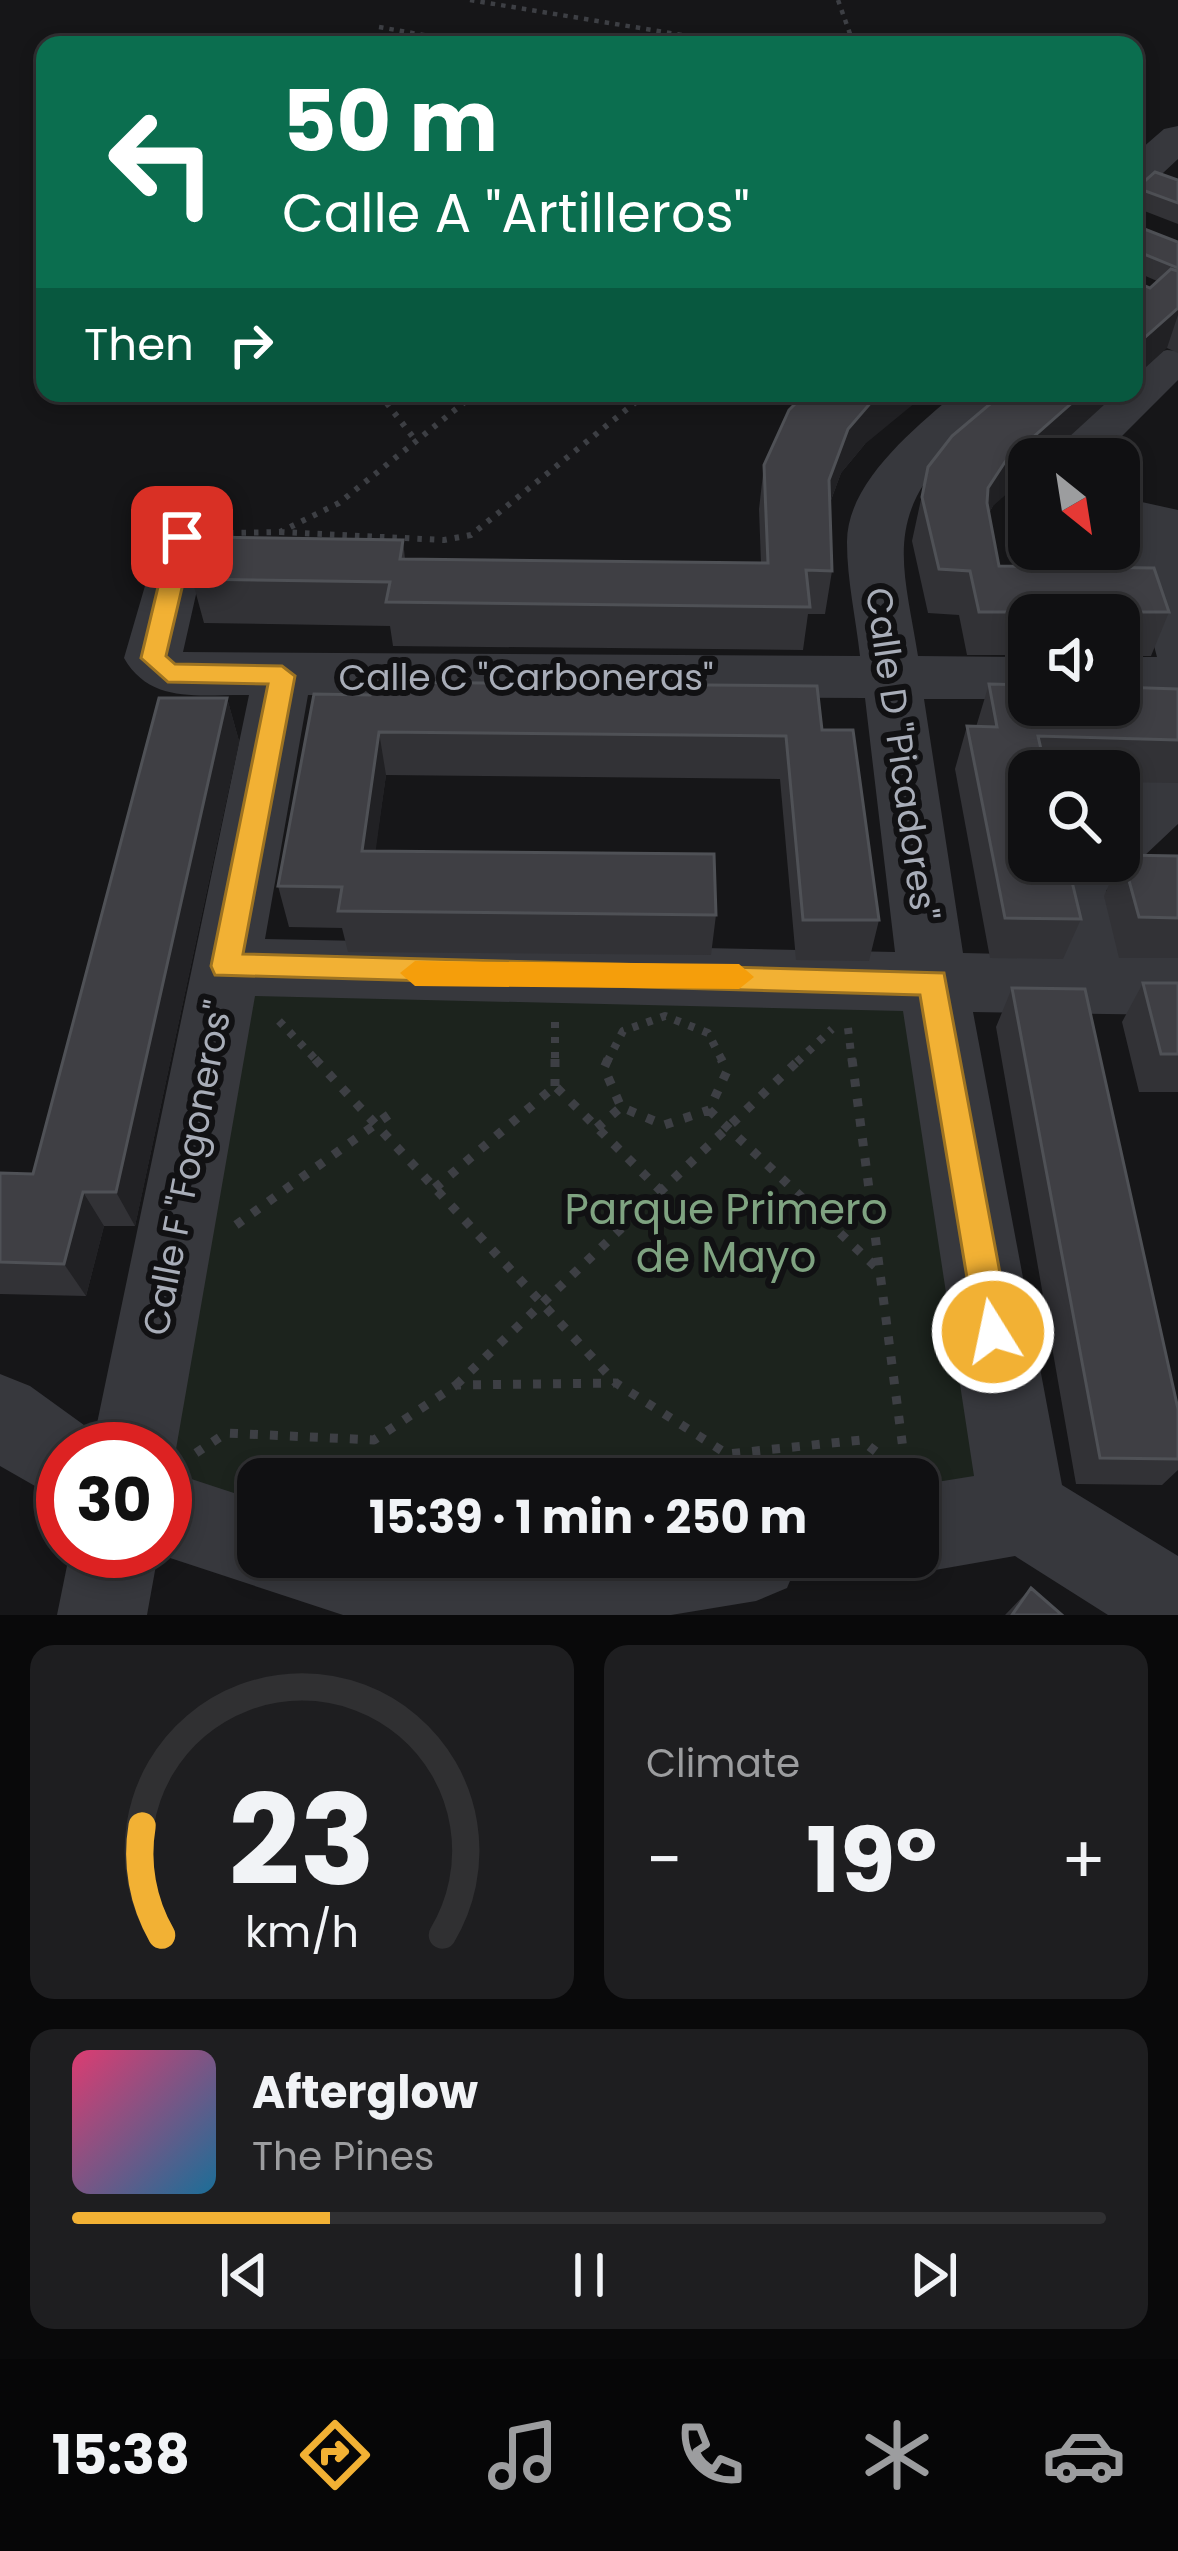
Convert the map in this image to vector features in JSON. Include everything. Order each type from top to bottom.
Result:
[{"type":"street","points":[[1143,387],[1167,364],[1178,365]]},
{"type":"street","name":"Calle D \"Picadores\"","points":[[975,402],[904,466],[880,503],[873,538],[933,982],[1020,1487]]},
{"type":"street","points":[[1091,438],[1128,402]]},
{"type":"street","points":[[1178,474],[1154,527],[1178,643]]},
{"type":"street","name":"Calle C \"Carboneras\"","points":[[182,537],[153,658],[168,673],[1008,678]]},
{"type":"street","name":"Calle F \"Fogoneros\"","points":[[164,1422],[177,1222],[259,967],[282,676]]},
{"type":"street","points":[[1140,678],[1178,677]]},
{"type":"street","points":[[1140,821],[1170,794],[1178,794]]},
{"type":"street","points":[[1072,882],[1095,985]]},
{"type":"street","points":[[259,967],[1178,986]]},
{"type":"street","points":[[0,1416],[36,1441]]},
{"type":"street","points":[[939,1492],[1020,1487],[1178,1607]]},
{"type":"street","points":[[192,1499],[237,1530]]},
{"type":"street","points":[[102,1615],[109,1578]]},
{"type":"street","points":[[386,1578],[430,1588],[608,1598],[680,1578]]},
{"type":"path","points":[[470,0],[688,36]]},
{"type":"path","points":[[838,0],[851,36]]},
{"type":"path","points":[[379,27],[429,36]]},
{"type":"path","points":[[386,402],[416,441]]},
{"type":"path","points":[[280,532],[339,503],[465,402]]},
{"type":"path","points":[[182,537],[280,532],[444,540],[471,535],[636,402]]},
{"type":"path","points":[[259,967],[276,1017],[616,1383],[727,1454],[861,1440],[877,1458]]},
{"type":"path","points":[[555,976],[554,1086],[661,1191]]},
{"type":"path","points":[[665,1016],[708,1034],[727,1072],[709,1110],[664,1125],[620,1107],[604,1068],[623,1031],[665,1016]]},
{"type":"path","points":[[192,1455],[226,1433],[374,1440],[456,1385],[846,1016],[905,1458]]},
{"type":"path","points":[[435,1188],[554,1086]]},
{"type":"path","points":[[597,1128],[620,1107]]},
{"type":"path","points":[[709,1110],[879,1270]]},
{"type":"path","points":[[177,1222],[242,1225],[394,1111]]},
{"type":"path","points":[[500,1116],[510,1124]]},
{"type":"path","points":[[456,1385],[616,1383]]},
{"type":"path","points":[[939,1492],[1020,1487]]},
{"type":"green space","points":[[1140,560],[1148,563],[1152,584],[1034,574],[1034,570],[1140,570]]},
{"type":"green space","name":"Parque Primero de Mayo","points":[[226,966],[933,982],[1023,1511],[939,1525],[939,1458],[237,1458],[237,1538],[192,1523],[192,1422],[139,1422]]},
{"type":"building","points":[[1155,172],[1178,180],[1178,203],[1143,190],[1143,183]]},
{"type":"building","points":[[1143,228],[1178,242],[1178,268],[1143,254]]},
{"type":"building","points":[[1171,269],[1178,271],[1178,308],[1143,339],[1143,285],[1150,288]]},
{"type":"building","points":[[797,402],[871,402],[848,429],[829,480],[832,571],[806,570],[810,607],[386,602],[390,582],[192,579],[204,537],[403,540],[400,559],[768,563],[764,465]]},
{"type":"building","points":[[992,402],[1073,402],[1032,438],[1008,438],[1008,459],[988,488],[999,566],[1008,570],[1154,568],[1169,612],[1140,612],[1140,594],[1008,594],[1008,612],[979,612],[970,571],[939,569],[922,497],[928,467],[952,436]]},
{"type":"building","points":[[372,682],[817,686],[822,730],[853,730],[879,920],[803,920],[786,736],[379,732],[362,851],[714,854],[716,915],[338,911],[342,887],[278,886],[314,694],[370,695]]},
{"type":"building","points":[[989,684],[1008,684],[1008,726],[1140,726],[1140,688],[1178,689],[1178,740],[1038,736],[1041,750],[1008,750],[1008,882],[1072,882],[1081,919],[1005,918],[967,726],[997,727]]},
{"type":"building","points":[[159,698],[227,698],[116,1192],[83,1192],[64,1264],[0,1262],[0,1173],[33,1174]]},
{"type":"building","points":[[1140,855],[1178,856],[1178,918],[1139,917],[1129,882],[1140,882]]},
{"type":"building","points":[[1143,983],[1178,983],[1178,1054],[1161,1054]]},
{"type":"building","points":[[1012,988],[1085,989],[1178,1409],[1178,1459],[1100,1458]]},
{"type":"building","points":[[1031,1588],[1062,1615],[1012,1615]]},
{"type":"slow traffic","points":[[415,973],[739,977]]},
{"type":"route","points":[[182,537],[153,658],[168,673],[282,676],[226,966],[460,975],[933,982],[993,1332]]}]
